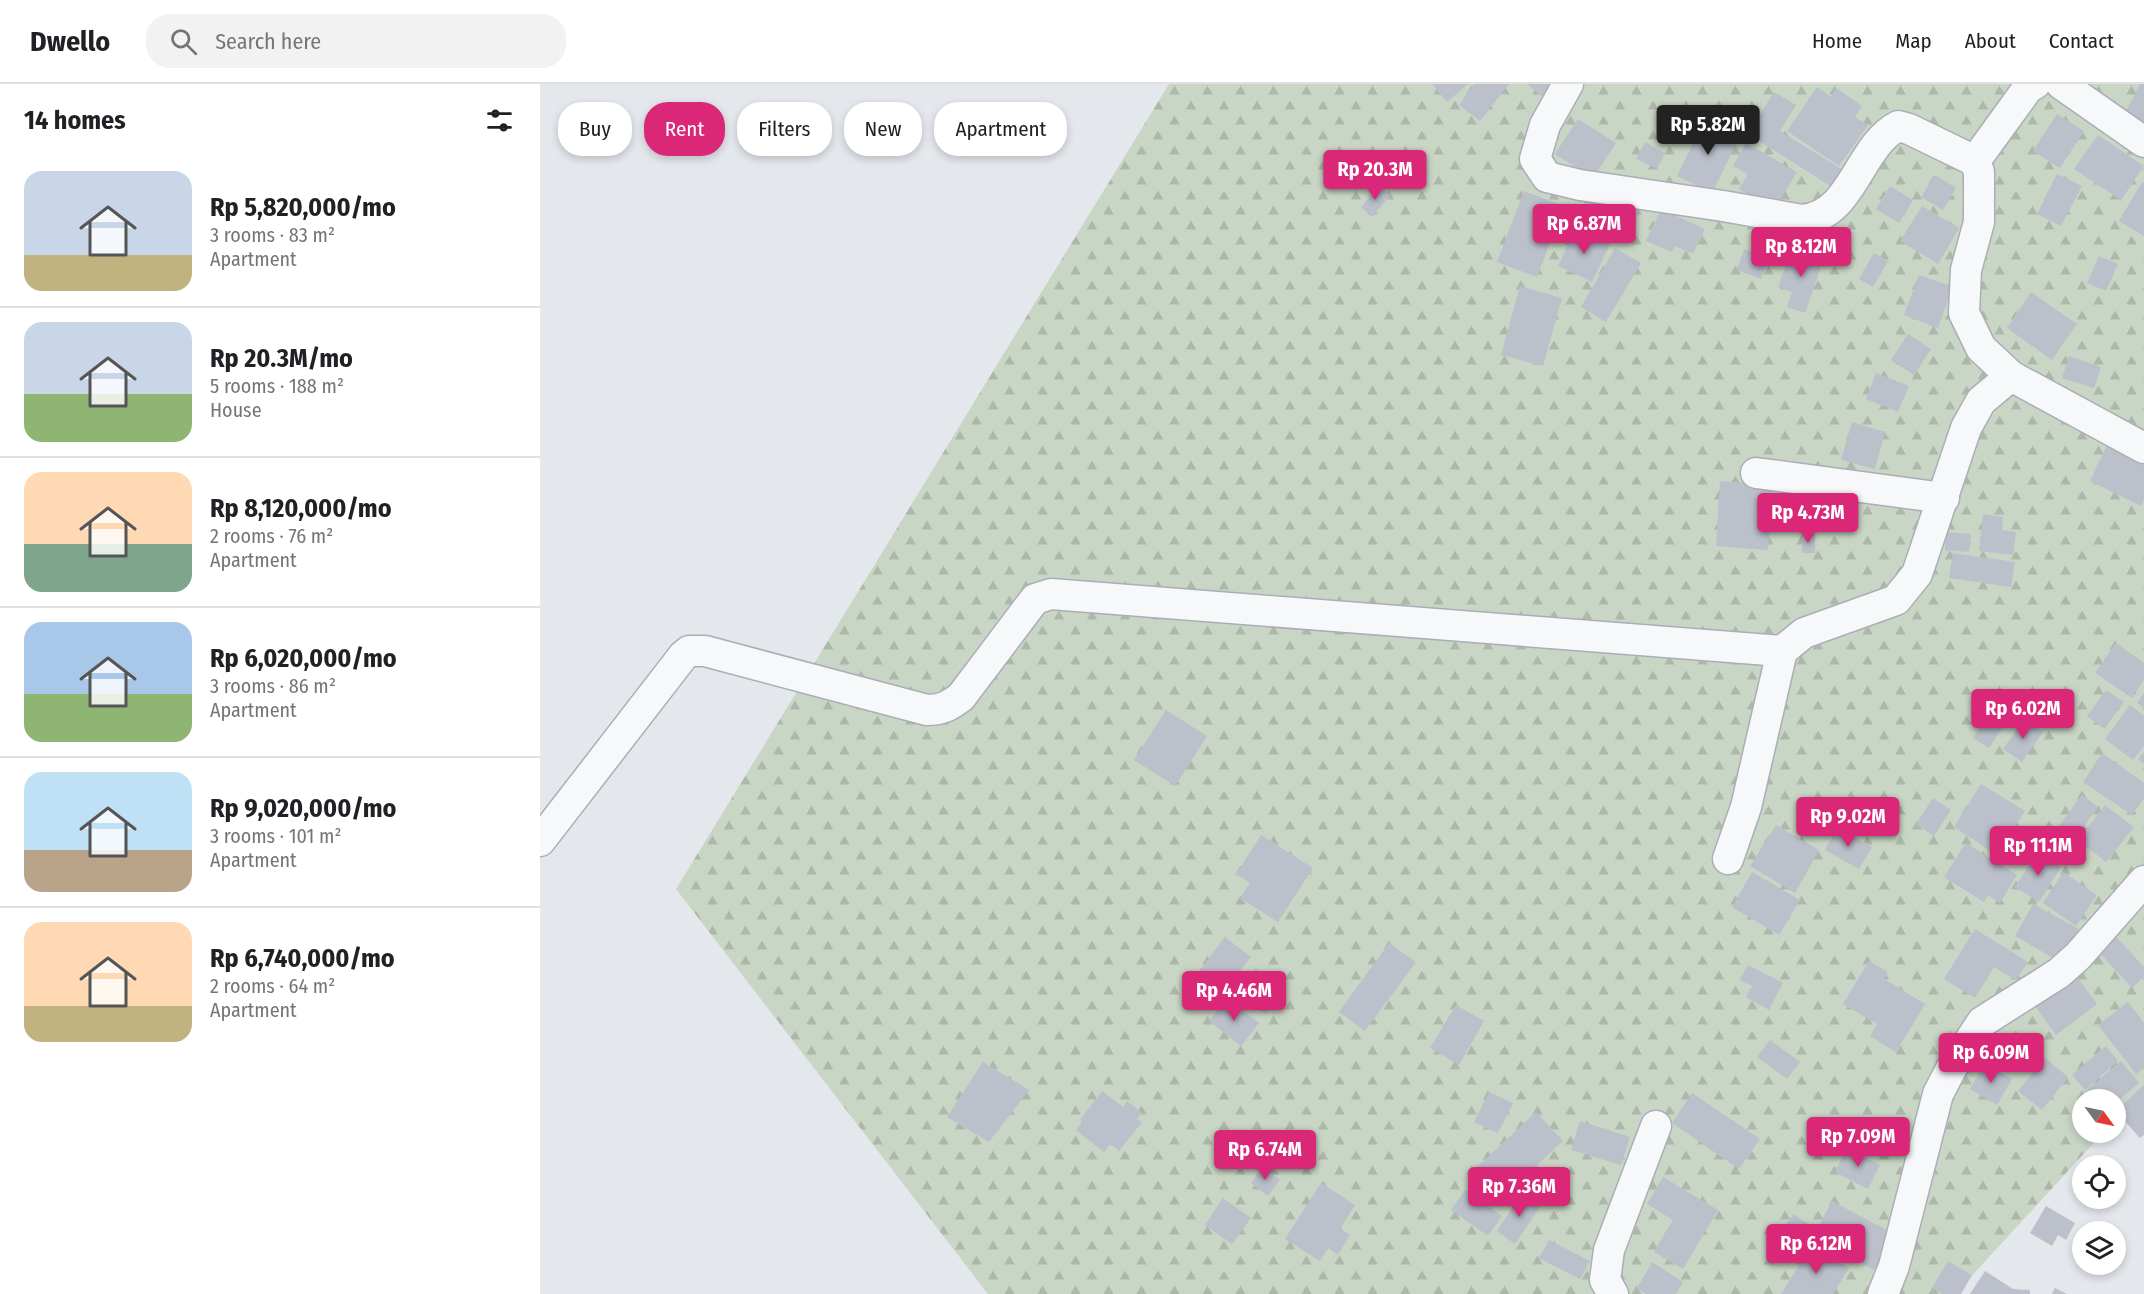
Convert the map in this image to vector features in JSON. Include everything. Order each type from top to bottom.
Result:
[{"type":"street","points":[[1568,84],[1545,125],[1535,159],[1547,177],[1580,185],[1802,220],[1815,219],[1828,212],[1840,200],[1879,141],[1887,132],[1898,126],[1909,129],[1975,161],[1979,172],[1979,222],[1966,270],[1964,313],[1981,348],[2011,376],[2144,448]]},
{"type":"street","points":[[1975,161],[2028,88],[2035,84]]},
{"type":"street","points":[[2061,84],[2144,142]]},
{"type":"street","points":[[1728,859],[1746,807],[1782,651],[1804,633],[1896,600],[1917,574],[1966,428],[1981,401],[2011,376]]},
{"type":"street","points":[[1756,473],[1944,498]]},
{"type":"street","points":[[540,841],[689,651],[705,651],[927,710],[939,710],[948,708],[961,697],[1035,599],[1051,594],[1782,651]]},
{"type":"street","points":[[1883,1294],[1894,1266],[1938,1094],[1951,1069],[1982,1022],[2059,973],[2078,956],[2144,881]]},
{"type":"street","points":[[1613,1294],[1605,1280],[1609,1250],[1656,1126]]},
{"type":"green space","points":[[1169,84],[2144,84],[2144,1088],[2126,1108],[2126,1089],[2072,1089],[2072,1143],[2094,1143],[2083,1155],[2072,1155],[2072,1167],[1955,1294],[988,1294],[676,889]]},
{"type":"building","points":[[1432,84],[1468,84],[1447,102]]},
{"type":"building","points":[[1474,84],[1509,84],[1480,121],[1459,105]]},
{"type":"building","points":[[1527,84],[1556,84],[1544,98]]},
{"type":"building","points":[[2140,84],[2144,84],[2144,123],[2125,113]]},
{"type":"building","points":[[1817,87],[1831,97],[1836,88],[1862,106],[1855,117],[1868,125],[1839,166],[1787,131]]},
{"type":"building","points":[[1774,92],[1796,105],[1780,131],[1843,170],[1832,187],[1748,134]]},
{"type":"building","points":[[2057,114],[2084,131],[2060,168],[2033,151]]},
{"type":"building","points":[[1578,119],[1616,143],[1593,178],[1555,154]]},
{"type":"building","points":[[1705,119],[1740,136],[1712,193],[1677,176]]},
{"type":"building","points":[[2098,135],[2144,166],[2121,200],[2074,169]]},
{"type":"building","points":[[1645,142],[1665,153],[1657,169],[1636,159]]},
{"type":"building","points":[[1746,143],[1797,172],[1775,209],[1739,189],[1748,174],[1733,166]]},
{"type":"building","points":[[2057,174],[2082,186],[2061,226],[2037,214]]},
{"type":"building","points":[[1935,175],[1956,188],[1943,210],[1921,197]]},
{"type":"building","points":[[2142,182],[2144,183],[2144,236],[2119,221]]},
{"type":"building","points":[[1379,186],[1390,195],[1372,217],[1361,207]]},
{"type":"building","points":[[1890,186],[1913,200],[1899,223],[1876,209]]},
{"type":"building","points":[[1524,191],[1564,206],[1537,277],[1497,262]]},
{"type":"building","points":[[1589,191],[1638,211],[1628,237],[1578,217]]},
{"type":"building","points":[[1922,206],[1959,228],[1938,264],[1900,241]]},
{"type":"building","points":[[1661,209],[1705,229],[1693,254],[1675,246],[1672,252],[1646,241]]},
{"type":"building","points":[[1576,227],[1610,244],[1592,282],[1558,266]]},
{"type":"building","points":[[1615,248],[1641,263],[1606,322],[1581,307]]},
{"type":"building","points":[[1792,248],[1824,258],[1805,313],[1787,307],[1792,292],[1778,287]]},
{"type":"building","points":[[1744,249],[1769,258],[1761,279],[1737,270]]},
{"type":"building","points":[[1874,253],[1888,261],[1873,287],[1859,279]]},
{"type":"building","points":[[2099,256],[2118,264],[2106,291],[2087,283]]},
{"type":"building","points":[[1919,275],[1953,287],[1938,328],[1904,315]]},
{"type":"building","points":[[1520,286],[1562,298],[1543,366],[1501,355]]},
{"type":"building","points":[[2031,292],[2077,324],[2052,360],[2007,328]]},
{"type":"building","points":[[1908,334],[1931,349],[1914,375],[1891,360]]},
{"type":"building","points":[[2069,356],[2101,367],[2094,388],[2062,378]]},
{"type":"building","points":[[1876,373],[1909,386],[1898,412],[1866,399]]},
{"type":"building","points":[[1852,422],[1885,432],[1875,469],[1841,460]]},
{"type":"building","points":[[2108,443],[2144,462],[2144,499],[2141,506],[2090,481]]},
{"type":"building","points":[[1720,481],[1772,485],[1768,550],[1716,546]]},
{"type":"building","points":[[1983,514],[2003,517],[2002,530],[2016,532],[2013,555],[1979,551]]},
{"type":"building","points":[[1946,532],[1971,534],[1969,552],[1945,550]]},
{"type":"building","points":[[1802,534],[1815,534],[1815,553],[1802,553]]},
{"type":"building","points":[[1953,553],[2015,562],[2011,587],[1949,578]]},
{"type":"building","points":[[2116,643],[2144,663],[2144,680],[2132,698],[2095,673]]},
{"type":"building","points":[[2106,690],[2124,702],[2104,729],[2087,716]]},
{"type":"building","points":[[2144,693],[2144,708],[2137,703]]},
{"type":"building","points":[[1996,704],[2011,714],[1989,748],[1973,738]]},
{"type":"building","points":[[2130,705],[2144,716],[2144,746],[2133,760],[2105,739]]},
{"type":"building","points":[[1166,710],[1207,736],[1175,786],[1134,760]]},
{"type":"building","points":[[2024,719],[2043,732],[2022,762],[2003,749]]},
{"type":"building","points":[[2144,752],[2144,764],[2138,759]]},
{"type":"building","points":[[2102,753],[2144,783],[2144,798],[2132,815],[2083,782]]},
{"type":"building","points":[[1981,784],[2025,811],[1997,855],[1954,827]]},
{"type":"building","points":[[2082,795],[2098,807],[2072,843],[2055,831]]},
{"type":"building","points":[[1933,798],[1951,810],[1934,836],[1916,824]]},
{"type":"building","points":[[2105,805],[2134,827],[2106,862],[2078,840]]},
{"type":"building","points":[[1776,825],[1819,850],[1795,893],[1750,866]]},
{"type":"building","points":[[1838,827],[1872,847],[1859,869],[1825,850]]},
{"type":"building","points":[[1261,835],[1313,868],[1278,922],[1240,898],[1250,883],[1236,874]]},
{"type":"building","points":[[1966,843],[2017,875],[2000,903],[1988,895],[1984,902],[1944,877]]},
{"type":"building","points":[[2038,852],[2061,867],[2039,902],[2015,887]]},
{"type":"building","points":[[1752,872],[1800,900],[1779,935],[1732,907]]},
{"type":"building","points":[[2063,872],[2097,895],[2076,926],[2043,903]]},
{"type":"building","points":[[2033,904],[2079,929],[2060,962],[2015,936]]},
{"type":"building","points":[[1975,929],[2028,962],[2016,980],[1994,967],[1975,998],[1944,979]]},
{"type":"building","points":[[2111,931],[2144,967],[2144,977],[2132,988],[2094,947]]},
{"type":"building","points":[[1225,937],[1251,957],[1222,993],[1197,974]]},
{"type":"building","points":[[1389,943],[1416,962],[1365,1031],[1339,1012]]},
{"type":"building","points":[[1869,961],[1888,972],[1884,979],[1925,1004],[1896,1052],[1870,1036],[1877,1024],[1843,1004]]},
{"type":"building","points":[[1748,965],[1783,983],[1769,1010],[1746,997],[1752,986],[1739,980]]},
{"type":"building","points":[[1255,968],[1284,990],[1266,1014],[1237,992]]},
{"type":"building","points":[[2075,974],[2097,1004],[2056,1035],[2034,1005]]},
{"type":"building","points":[[1227,998],[1259,1023],[1241,1046],[1209,1021]]},
{"type":"building","points":[[2128,1002],[2144,1023],[2144,1067],[2136,1074],[2098,1025]]},
{"type":"building","points":[[1456,1005],[1484,1021],[1459,1065],[1430,1048]]},
{"type":"building","points":[[1770,1040],[1800,1062],[1787,1079],[1757,1057]]},
{"type":"building","points":[[2106,1046],[2118,1061],[2086,1089],[2072,1075]]},
{"type":"building","points":[[2045,1058],[2068,1077],[2042,1110],[2018,1091]]},
{"type":"building","points":[[2121,1061],[2139,1083],[2126,1094],[2126,1089],[2088,1089]]},
{"type":"building","points":[[983,1062],[1029,1090],[989,1142],[947,1117]]},
{"type":"building","points":[[1985,1063],[2012,1079],[1997,1105],[1970,1089]]},
{"type":"building","points":[[2144,1085],[2144,1135],[2140,1138],[2126,1122],[2126,1102]]},
{"type":"building","points":[[1102,1091],[1123,1107],[1127,1101],[1142,1113],[1137,1119],[1142,1122],[1119,1151],[1110,1144],[1104,1152],[1076,1130],[1082,1122],[1080,1120]]},
{"type":"building","points":[[1489,1092],[1513,1103],[1498,1133],[1474,1122]]},
{"type":"building","points":[[1692,1093],[1760,1139],[1739,1169],[1672,1123]]},
{"type":"building","points":[[1536,1112],[1563,1141],[1501,1198],[1475,1169]]},
{"type":"building","points":[[1580,1121],[1630,1137],[1621,1165],[1571,1150]]},
{"type":"building","points":[[1847,1148],[1880,1165],[1868,1189],[1835,1172]]},
{"type":"building","points":[[1262,1167],[1280,1180],[1268,1196],[1251,1183]]},
{"type":"building","points":[[1663,1177],[1718,1210],[1683,1269],[1654,1252],[1673,1220],[1647,1204]]},
{"type":"building","points":[[1321,1183],[1355,1205],[1340,1229],[1350,1235],[1338,1255],[1328,1248],[1320,1261],[1285,1239]]},
{"type":"building","points":[[1465,1190],[1502,1216],[1488,1236],[1451,1210]]},
{"type":"building","points":[[1523,1192],[1542,1204],[1515,1244],[1497,1231]]},
{"type":"building","points":[[1223,1198],[1251,1218],[1232,1244],[1205,1225]]},
{"type":"building","points":[[1832,1201],[1894,1234],[1874,1270],[1813,1237]]},
{"type":"building","points":[[2046,1206],[2072,1221],[2072,1229],[2066,1240],[2058,1235],[2052,1246],[2030,1233]]},
{"type":"building","points":[[1793,1214],[1812,1226],[1792,1257],[1773,1245]]},
{"type":"building","points":[[1549,1240],[1590,1261],[1580,1279],[1539,1258]]},
{"type":"building","points":[[1812,1245],[1849,1268],[1833,1294],[1781,1294]]},
{"type":"building","points":[[1948,1261],[1972,1275],[1961,1294],[1942,1294],[1932,1288]]},
{"type":"building","points":[[1652,1262],[1683,1282],[1676,1294],[1646,1294],[1637,1288]]},
{"type":"building","points":[[1985,1271],[2013,1289],[2030,1290],[2030,1294],[1970,1294]]},
{"type":"building","points":[[2055,1288],[2067,1294],[2052,1294]]}]
